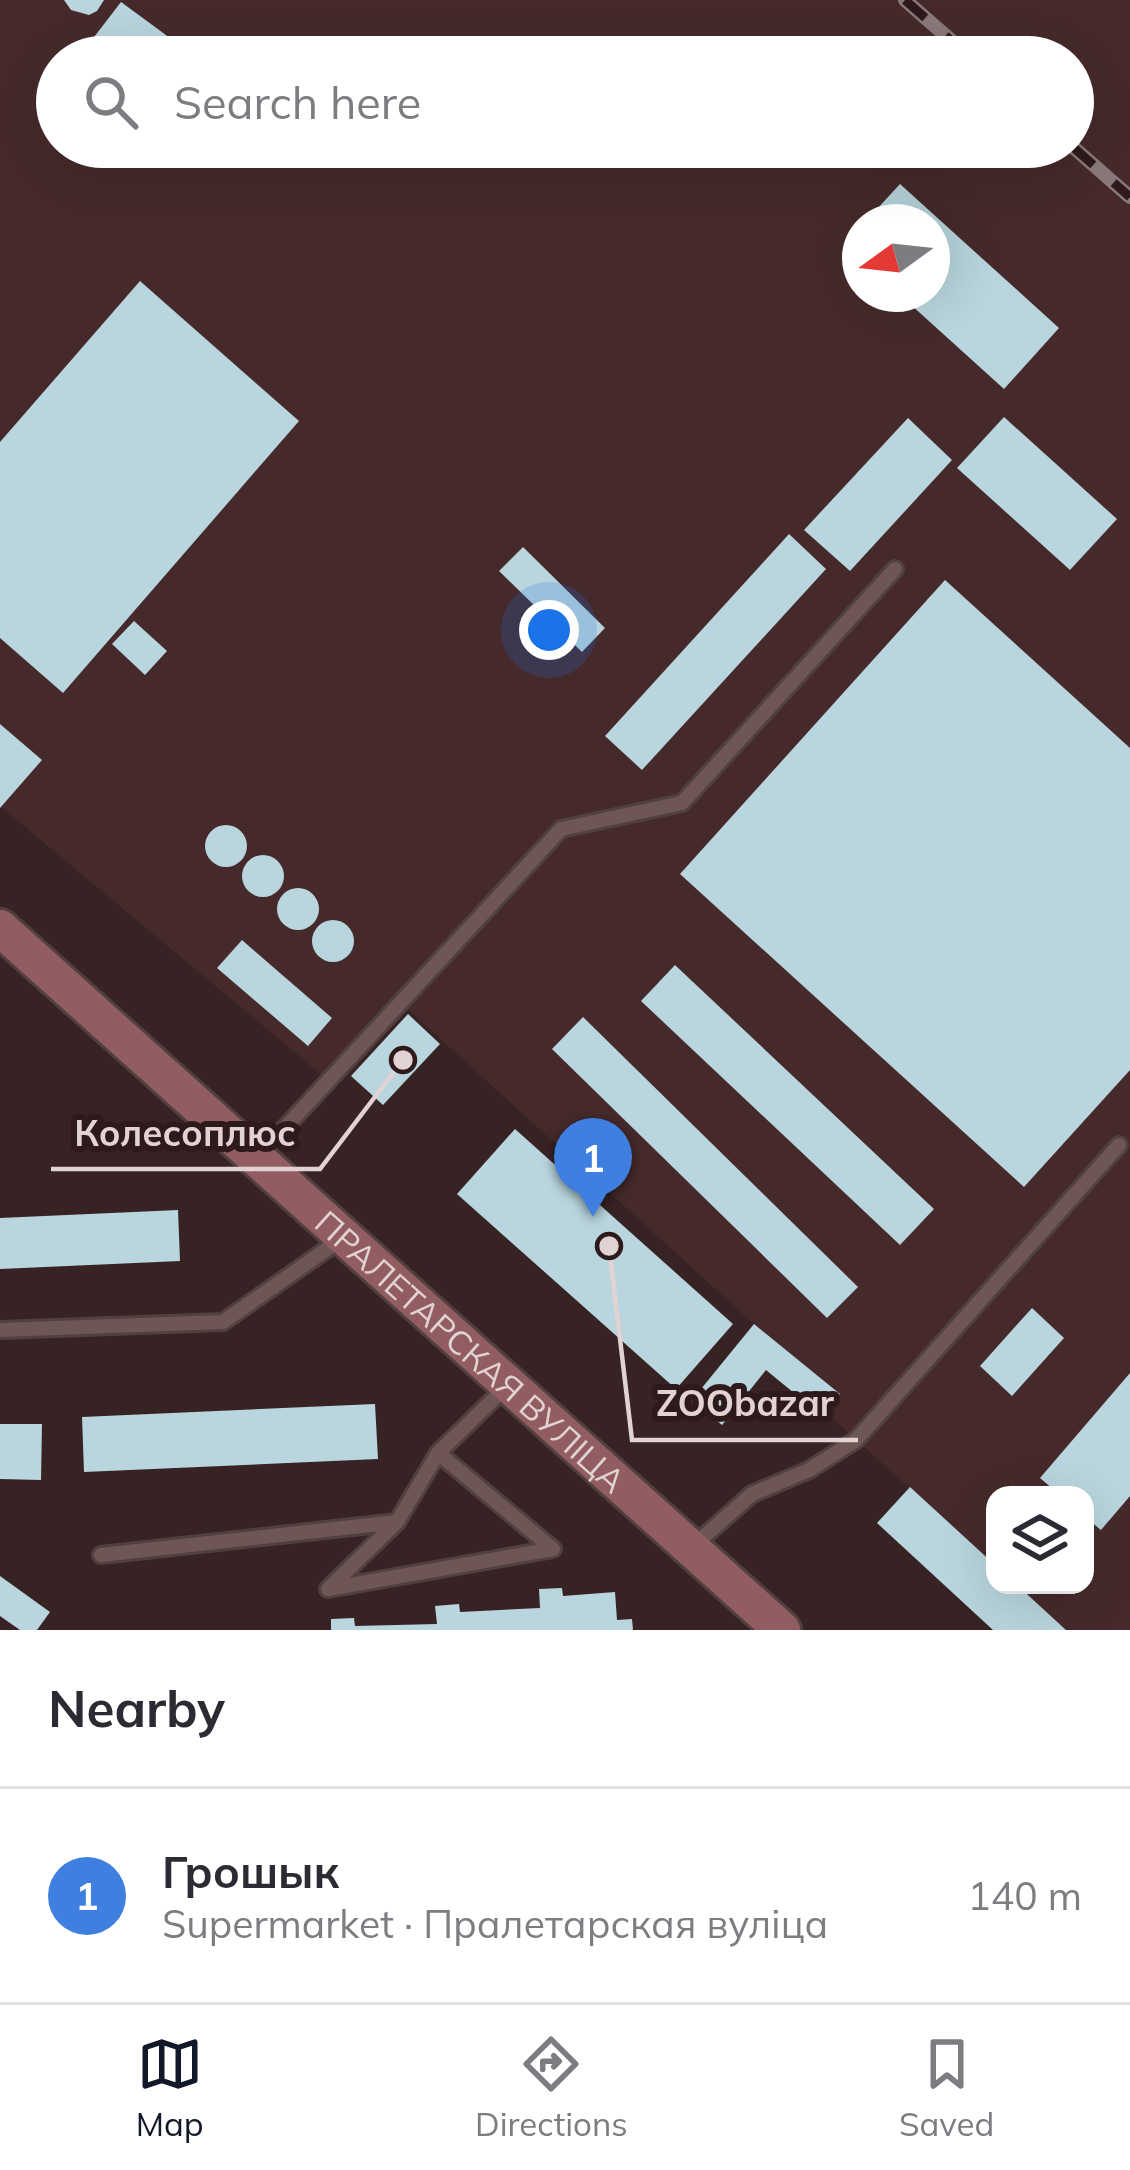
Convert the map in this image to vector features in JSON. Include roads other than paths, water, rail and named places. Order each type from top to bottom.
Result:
[{"type":"main road","name":"ПРАЛЕТАРСКАЯ ВУЛІЦА","points":[[0,928],[782,1630]]},
{"type":"lane","points":[[257,1158],[561,829],[682,803],[896,569]]},
{"type":"lane","points":[[691,1548],[752,1494],[809,1470],[856,1439],[1119,1145]]},
{"type":"lane","points":[[0,1330],[223,1322],[344,1237]]},
{"type":"lane","points":[[438,1453],[553,1549],[328,1589],[397,1522],[438,1453],[508,1384]]},
{"type":"lane","points":[[101,1555],[397,1522]]},
{"type":"railway","points":[[905,0],[946,36]]},
{"type":"railway","points":[[1094,165],[1130,197]]},
{"type":"place","name":"Колесоплюс","points":[[403,1060]]},
{"type":"place","name":"Грошык","points":[[593,1217]]},
{"type":"place","name":"ZOObazar","points":[[609,1246]]}]
